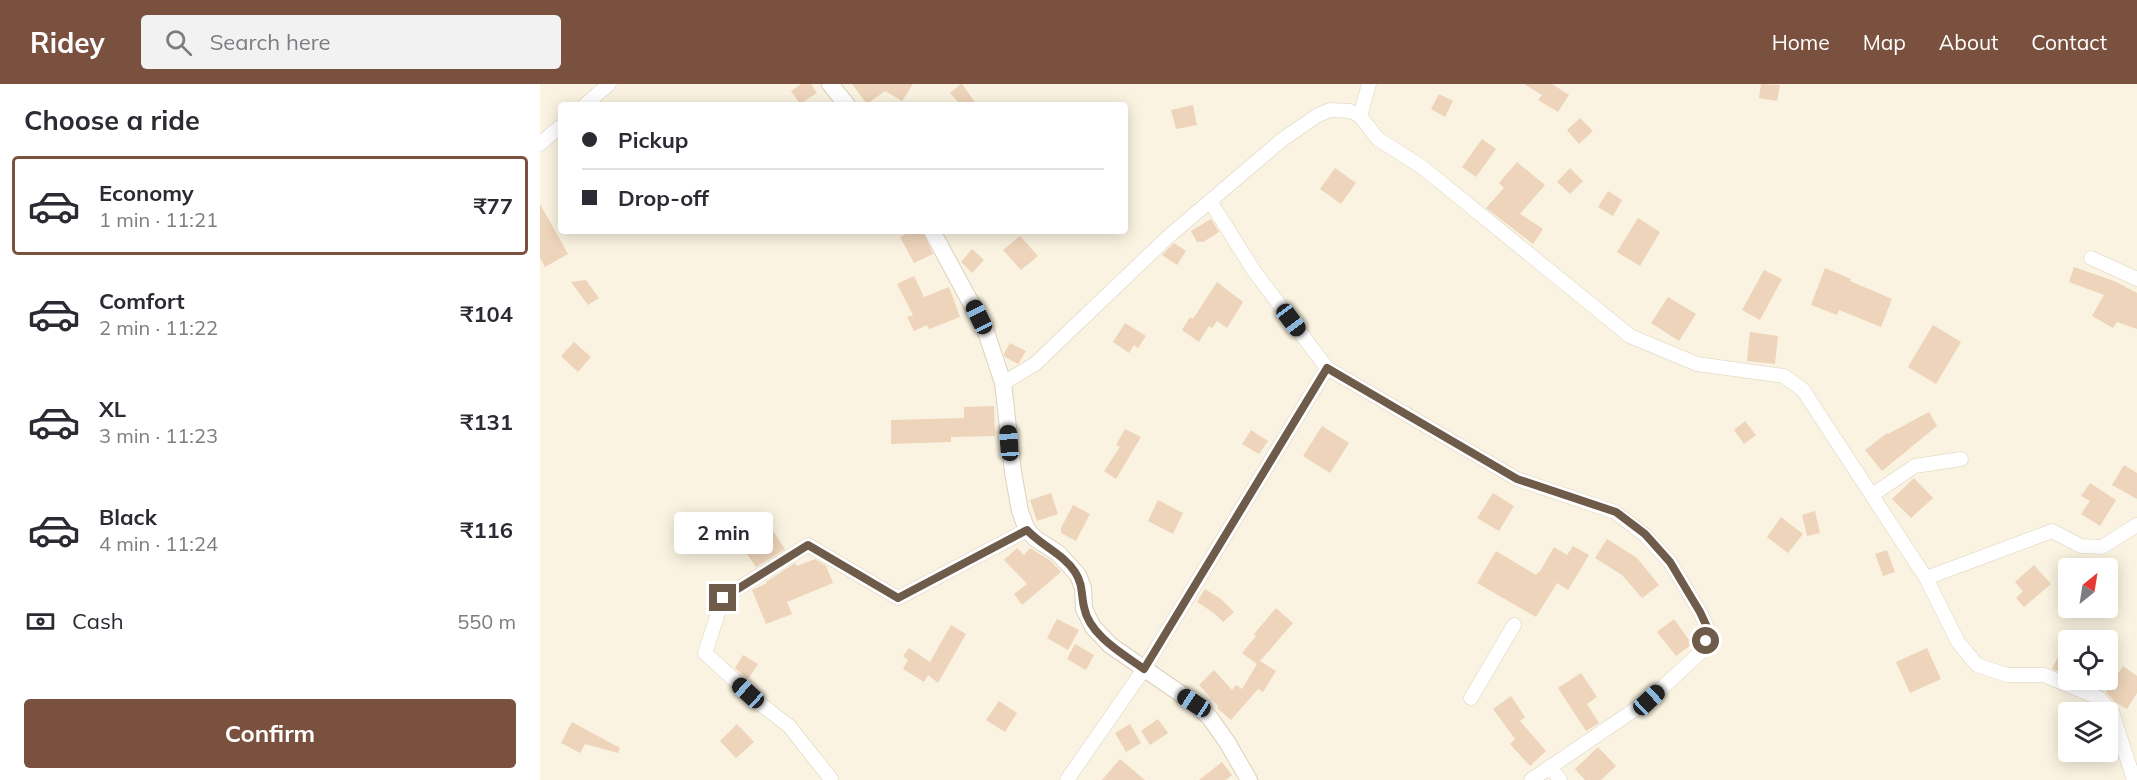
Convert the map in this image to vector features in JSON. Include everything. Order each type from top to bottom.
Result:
[{"type":"street","points":[[588,102],[609,84]]},
{"type":"street","points":[[830,84],[845,102]]},
{"type":"street","points":[[1360,116],[1369,84]]},
{"type":"street","points":[[1003,383],[1035,364],[1168,236],[1283,139],[1318,115],[1330,110],[1350,111],[1360,116],[1378,139],[1422,167],[1630,336],[1697,364],[1784,376],[1803,390],[1926,578],[1958,642],[1977,665],[2007,675],[2044,675],[2099,698],[2112,712],[2134,780]]},
{"type":"street","points":[[540,144],[558,129]]},
{"type":"street","points":[[1210,201],[1254,271],[1327,368],[1517,479],[1616,512],[1645,534],[1670,562],[1700,612],[1707,627],[1703,650],[1649,700],[1531,780]]},
{"type":"street","points":[[934,234],[985,329],[1003,383],[1013,472],[1020,511],[1027,530],[1036,539],[1058,553],[1078,575],[1083,588],[1084,609],[1093,627],[1110,645],[1194,703],[1210,718],[1249,780]]},
{"type":"street","points":[[2091,258],[2137,279]]},
{"type":"street","points":[[1067,780],[1144,669],[1327,368]]},
{"type":"street","points":[[1872,495],[1915,466],[1961,459]]},
{"type":"street","points":[[1926,578],[2052,531],[2081,546],[2102,547],[2137,525]]},
{"type":"street","points":[[831,779],[789,726],[763,706],[705,653],[723,598],[808,545],[898,598],[1027,530]]},
{"type":"street","points":[[1471,698],[1514,625]]},
{"type":"street","points":[[1551,768],[1560,780]]},
{"type":"building","points":[[801,84],[811,84],[817,93],[803,102],[799,102],[791,91]]},
{"type":"building","points":[[852,84],[913,84],[902,101],[885,91],[870,102],[866,102]]},
{"type":"building","points":[[962,84],[975,102],[958,102],[950,93]]},
{"type":"building","points":[[1524,84],[1552,84],[1569,95],[1558,112],[1538,100],[1542,95]]},
{"type":"building","points":[[1761,84],[1780,85],[1777,101],[1759,98]]},
{"type":"building","points":[[1439,94],[1453,101],[1445,117],[1431,109]]},
{"type":"building","points":[[1193,105],[1197,125],[1176,129],[1171,110]]},
{"type":"building","points":[[1580,118],[1593,131],[1579,144],[1567,130]]},
{"type":"building","points":[[1482,139],[1496,149],[1476,177],[1462,167]]},
{"type":"building","points":[[1517,162],[1545,185],[1520,214],[1543,229],[1533,244],[1486,208],[1504,188],[1499,183]]},
{"type":"building","points":[[1335,168],[1356,183],[1341,204],[1320,189]]},
{"type":"building","points":[[1570,168],[1583,181],[1570,194],[1557,182]]},
{"type":"building","points":[[1608,191],[1622,200],[1613,216],[1598,207]]},
{"type":"building","points":[[540,204],[568,254],[545,267],[540,258]]},
{"type":"building","points":[[1638,218],[1660,232],[1640,266],[1617,252]]},
{"type":"building","points":[[1211,219],[1219,232],[1203,242],[1197,242],[1191,231]]},
{"type":"building","points":[[906,234],[923,234],[933,254],[914,263],[900,237]]},
{"type":"building","points":[[1020,236],[1038,256],[1021,270],[1003,250]]},
{"type":"building","points":[[1174,243],[1186,251],[1177,265],[1162,255]]},
{"type":"building","points":[[972,249],[984,260],[972,273],[961,262]]},
{"type":"building","points":[[2074,267],[2114,281],[2137,293],[2137,329],[2117,322],[2113,328],[2092,316],[2104,295],[2069,282]]},
{"type":"building","points":[[1825,268],[1892,299],[1881,327],[1839,310],[1837,315],[1811,305]]},
{"type":"building","points":[[1764,270],[1782,279],[1760,320],[1742,310]]},
{"type":"building","points":[[914,276],[924,297],[949,287],[960,317],[929,329],[927,325],[914,331],[907,317],[913,315],[897,284]]},
{"type":"building","points":[[586,280],[599,298],[588,305],[571,282]]},
{"type":"building","points":[[1217,282],[1243,302],[1227,328],[1217,321],[1212,328],[1209,326],[1199,342],[1182,330],[1190,317],[1193,319]]},
{"type":"building","points":[[1668,297],[1696,314],[1679,341],[1651,323]]},
{"type":"building","points":[[1125,323],[1146,336],[1138,348],[1134,345],[1129,353],[1113,342]]},
{"type":"building","points":[[1933,325],[1961,342],[1936,384],[1908,367]]},
{"type":"building","points":[[1750,332],[1778,336],[1775,364],[1747,361]]},
{"type":"building","points":[[574,342],[591,357],[578,372],[561,356]]},
{"type":"building","points":[[1010,343],[1026,351],[1018,364],[1005,357],[1004,354]]},
{"type":"building","points":[[994,406],[995,436],[951,437],[951,442],[891,444],[891,420],[964,418],[964,407]]},
{"type":"building","points":[[1929,412],[1937,426],[1882,471],[1865,450],[1887,433]]},
{"type":"building","points":[[1745,421],[1756,435],[1744,444],[1734,430]]},
{"type":"building","points":[[1322,426],[1349,443],[1330,473],[1303,456]]},
{"type":"building","points":[[1125,429],[1141,437],[1116,479],[1104,471],[1120,447],[1116,445]]},
{"type":"building","points":[[1251,430],[1268,441],[1259,454],[1242,444]]},
{"type":"building","points":[[2124,465],[2137,473],[2137,499],[2112,485]]},
{"type":"building","points":[[1914,478],[1933,498],[1911,518],[1892,499]]},
{"type":"building","points":[[2090,483],[2116,500],[2100,526],[2081,514],[2090,501],[2081,496]]},
{"type":"building","points":[[1051,493],[1058,514],[1037,521],[1030,500]]},
{"type":"building","points":[[1493,493],[1514,506],[1499,531],[1477,518]]},
{"type":"building","points":[[1158,500],[1183,513],[1173,534],[1148,521]]},
{"type":"building","points":[[1073,505],[1090,514],[1076,541],[1061,533],[1061,528]]},
{"type":"building","points":[[1815,511],[1820,533],[1807,536],[1802,515]]},
{"type":"building","points":[[1781,517],[1803,534],[1788,553],[1767,537]]},
{"type":"building","points":[[753,518],[764,533],[771,528],[785,549],[756,567],[732,532]]},
{"type":"building","points":[[1607,539],[1637,558],[1659,585],[1642,598],[1622,575],[1595,558]]},
{"type":"building","points":[[1573,546],[1589,555],[1568,590],[1557,583],[1536,617],[1477,583],[1496,551],[1536,575],[1554,547],[1567,555]]},
{"type":"building","points":[[1017,548],[1024,555],[1030,548],[1051,561],[1061,572],[1022,605],[1014,594],[1027,584],[1004,560]]},
{"type":"building","points":[[1887,550],[1895,572],[1883,576],[1875,554]]},
{"type":"building","points":[[815,559],[826,566],[833,583],[787,602],[792,614],[766,624],[752,590],[767,583],[795,563],[797,566]]},
{"type":"building","points":[[2034,565],[2051,584],[2024,607],[2016,598],[2023,591],[2015,582]]},
{"type":"building","points":[[1205,589],[1221,599],[1234,612],[1223,622],[1197,602]]},
{"type":"building","points":[[1276,608],[1293,623],[1260,661],[1276,671],[1263,692],[1258,689],[1231,720],[1217,708],[1218,706],[1199,685],[1214,670],[1232,690],[1236,685],[1242,689],[1257,664],[1242,653],[1256,636],[1254,634]]},
{"type":"building","points":[[1057,619],[1079,630],[1068,650],[1047,638]]},
{"type":"building","points":[[1674,619],[1692,644],[1676,656],[1657,632]]},
{"type":"building","points":[[951,625],[966,634],[938,683],[928,675],[924,682],[903,669],[908,660],[903,656],[909,648],[930,662]]},
{"type":"building","points":[[1075,644],[1094,655],[1086,670],[1067,659]]},
{"type":"building","points":[[1927,648],[1941,679],[1910,693],[1896,662]]},
{"type":"building","points":[[743,655],[758,664],[748,679],[735,668]]},
{"type":"building","points":[[2058,657],[2058,671],[2052,669]]},
{"type":"building","points":[[2123,666],[2137,676],[2137,693],[2127,709],[2115,702],[2106,692],[2118,690],[2118,674]]},
{"type":"building","points":[[1581,673],[1597,697],[1587,704],[1599,723],[1586,731],[1558,688]]},
{"type":"building","points":[[1511,696],[1525,717],[1520,721],[1546,751],[1530,766],[1510,744],[1515,739],[1493,709]]},
{"type":"building","points":[[999,701],[1017,713],[1005,732],[986,720]]},
{"type":"building","points":[[1158,719],[1168,733],[1150,745],[1141,731]]},
{"type":"building","points":[[572,722],[620,748],[618,753],[585,744],[580,753],[561,743]]},
{"type":"building","points":[[737,724],[754,742],[736,758],[720,741]]},
{"type":"building","points":[[1130,724],[1141,743],[1126,752],[1115,733]]},
{"type":"building","points":[[1598,747],[1616,766],[1601,780],[1585,780],[1575,769]]},
{"type":"building","points":[[1120,759],[1145,780],[1102,780]]},
{"type":"building","points":[[1222,762],[1232,775],[1226,780],[1199,780]]},
{"type":"route","points":[[723,598],[808,545],[898,598],[1027,530],[1036,539],[1058,553],[1078,575],[1083,588],[1084,609],[1093,627],[1110,645],[1144,669],[1327,368],[1517,479],[1616,512],[1645,534],[1670,562],[1707,627],[1706,641]]}]
